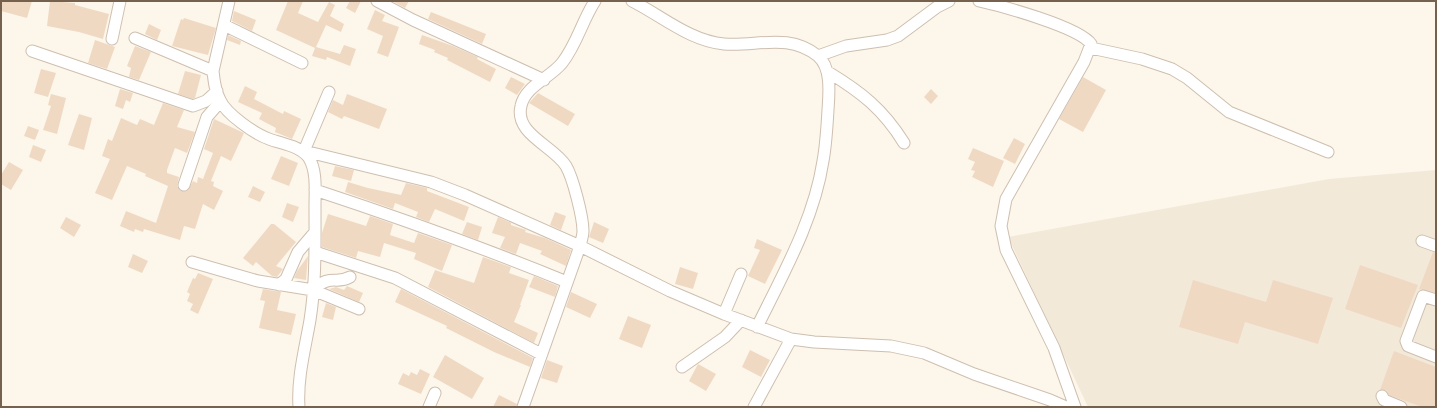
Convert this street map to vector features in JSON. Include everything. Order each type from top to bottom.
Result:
[{"type":"street","points":[[229,1],[213,71],[218,96],[229,112],[254,132],[268,139],[302,150],[431,182],[501,210],[580,246],[670,291],[757,327],[791,338],[814,342],[891,346],[924,353],[974,374],[1066,407]]},
{"type":"street","points":[[377,1],[413,20],[544,80]]},
{"type":"street","points":[[523,407],[580,246],[583,232],[582,221],[567,167],[556,152],[525,127],[520,116],[521,105],[528,92],[544,80],[563,62],[577,40],[595,1]]},
{"type":"street","points":[[632,1],[707,42],[726,45],[780,41],[798,46],[818,56],[828,72],[861,93],[875,105],[892,123],[904,143]]},
{"type":"street","points":[[818,56],[846,46],[887,40],[898,36],[937,7],[949,1]]},
{"type":"street","points":[[979,1],[1044,20],[1082,35],[1088,40],[1091,48],[1006,199],[1001,226],[1006,250],[1054,348],[1075,407]]},
{"type":"street","points":[[112,39],[116,2]]},
{"type":"street","points":[[224,25],[302,63]]},
{"type":"street","points":[[135,38],[213,71]]},
{"type":"street","points":[[1091,48],[1142,59],[1172,69],[1187,78],[1230,112],[1328,152]]},
{"type":"street","points":[[32,51],[192,106],[218,96]]},
{"type":"street","points":[[757,327],[803,232],[814,197],[823,162],[829,98],[828,72]]},
{"type":"street","points":[[302,150],[329,92]]},
{"type":"street","points":[[184,185],[207,117],[218,96]]},
{"type":"street","points":[[298,407],[298,390],[313,290],[315,252],[315,190],[313,168],[309,158],[302,150]]},
{"type":"street","points":[[315,190],[431,228],[495,252],[567,282]]},
{"type":"street","points":[[279,285],[286,279],[298,252],[315,232]]},
{"type":"street","points":[[1422,241],[1436,246]]},
{"type":"street","points":[[315,252],[395,278],[542,354]]},
{"type":"street","points":[[192,262],[251,279],[313,290],[359,309]]},
{"type":"street","points":[[724,314],[741,274]]},
{"type":"street","points":[[313,290],[326,281],[332,279],[345,280],[350,277]]},
{"type":"street","points":[[1436,300],[1423,296],[1406,341],[1408,346],[1436,357]]},
{"type":"street","points":[[682,367],[725,337],[740,320]]},
{"type":"street","points":[[754,407],[791,338]]},
{"type":"street","points":[[428,407],[435,392]]},
{"type":"street","points":[[1382,396],[1384,400],[1402,407]]},
{"type":"shaded area","points":[[1436,170],[1436,407],[1088,407],[1008,237],[1329,179]]},
{"type":"building","points":[[1,1],[32,1],[27,18],[1,11]]},
{"type":"building","points":[[50,1],[75,3],[75,5],[109,14],[103,39],[79,32],[47,26]]},
{"type":"building","points":[[288,1],[303,1],[298,13],[318,22],[329,2],[335,5],[330,16],[344,24],[341,32],[326,25],[316,47],[340,54],[344,45],[356,49],[350,66],[327,57],[326,60],[312,56],[315,48],[276,30]]},
{"type":"building","points":[[350,1],[361,1],[355,13],[346,8]]},
{"type":"building","points":[[392,1],[409,1],[405,8]]},
{"type":"building","points":[[375,10],[385,15],[382,21],[399,27],[388,57],[377,53],[383,36],[367,29]]},
{"type":"building","points":[[234,11],[256,20],[252,31],[232,21]]},
{"type":"building","points":[[431,12],[486,34],[482,44],[428,19]]},
{"type":"building","points":[[184,18],[216,28],[208,55],[172,46],[181,19],[183,20]]},
{"type":"building","points":[[149,24],[161,30],[157,40],[145,34]]},
{"type":"building","points":[[228,35],[241,41],[240,45],[227,40]]},
{"type":"building","points":[[422,35],[478,57],[477,59],[496,69],[490,82],[447,60],[448,58],[434,52],[435,50],[419,44]]},
{"type":"building","points":[[95,40],[115,47],[107,69],[88,63]]},
{"type":"building","points":[[135,46],[151,52],[139,80],[129,77],[131,68],[127,66]]},
{"type":"building","points":[[41,69],[56,73],[48,97],[34,93]]},
{"type":"building","points":[[185,71],[201,75],[195,98],[193,99],[178,94]]},
{"type":"building","points":[[511,77],[525,84],[517,95],[505,88]]},
{"type":"building","points":[[1083,77],[1106,90],[1083,132],[1059,119]]},
{"type":"building","points":[[245,86],[257,92],[254,99],[283,114],[284,111],[301,119],[292,139],[275,132],[276,128],[259,119],[262,113],[238,102]]},
{"type":"building","points":[[120,89],[133,93],[130,102],[126,100],[123,109],[115,106]]},
{"type":"building","points":[[931,89],[938,96],[931,104],[924,97]]},
{"type":"building","points":[[538,93],[575,114],[568,126],[529,103]]},
{"type":"building","points":[[51,94],[66,98],[57,134],[43,130],[51,106],[48,105]]},
{"type":"building","points":[[347,94],[387,109],[379,129],[344,116],[342,119],[328,112],[333,100],[343,105]]},
{"type":"building","points":[[163,103],[184,110],[177,127],[195,132],[187,153],[175,148],[167,170],[167,173],[179,177],[177,186],[181,191],[188,190],[193,181],[197,183],[198,177],[203,179],[213,153],[204,149],[214,119],[244,133],[231,161],[221,156],[211,181],[214,182],[213,186],[223,191],[214,210],[203,204],[195,229],[184,226],[180,240],[144,229],[143,232],[135,229],[134,232],[120,226],[126,211],[156,223],[168,186],[127,166],[112,200],[95,193],[110,159],[102,156],[108,139],[112,141],[121,118],[137,125],[140,119],[154,125]]},
{"type":"building","points":[[79,114],[92,118],[84,150],[68,145]]},
{"type":"building","points":[[28,126],[39,130],[35,140],[24,136]]},
{"type":"building","points":[[1014,138],[1025,144],[1015,164],[1003,158]]},
{"type":"building","points":[[33,145],[46,150],[41,162],[29,157]]},
{"type":"building","points":[[973,148],[1004,161],[993,187],[972,177],[975,171],[971,170],[975,162],[968,159]]},
{"type":"building","points":[[281,156],[298,163],[289,186],[271,179]]},
{"type":"building","points":[[9,162],[23,170],[11,190],[1,184],[1,175]]},
{"type":"building","points":[[335,166],[354,170],[351,181],[332,176]]},
{"type":"building","points":[[348,182],[401,195],[406,183],[427,188],[427,191],[469,207],[464,221],[435,209],[429,222],[416,217],[418,212],[395,203],[393,209],[345,192]]},
{"type":"building","points":[[253,186],[265,192],[260,202],[248,197]]},
{"type":"building","points":[[287,203],[299,207],[293,222],[282,217]]},
{"type":"building","points":[[555,212],[566,216],[561,230],[550,225]]},
{"type":"building","points":[[328,214],[366,226],[370,216],[393,224],[390,235],[414,243],[418,233],[452,245],[442,271],[414,259],[416,253],[384,243],[380,257],[358,251],[356,258],[322,247],[322,233]]},
{"type":"building","points":[[66,217],[81,225],[74,237],[60,228]]},
{"type":"building","points":[[498,217],[511,223],[511,225],[526,230],[525,232],[545,238],[571,250],[566,266],[540,254],[542,251],[520,243],[516,254],[500,248],[505,237],[492,233]]},
{"type":"building","points":[[467,222],[482,227],[478,240],[462,234]]},
{"type":"building","points":[[594,222],[609,229],[603,243],[589,237]]},
{"type":"building","points":[[271,224],[274,224],[296,242],[276,266],[283,269],[277,277],[272,276],[256,262],[253,266],[243,258]]},
{"type":"building","points":[[757,239],[782,250],[765,284],[748,276],[760,250],[754,248]]},
{"type":"building","points":[[1433,252],[1436,253],[1436,293],[1419,289]]},
{"type":"building","points":[[133,254],[148,261],[142,273],[128,267]]},
{"type":"building","points":[[308,256],[306,280],[294,278],[297,271]]},
{"type":"building","points":[[483,257],[511,267],[509,273],[529,280],[514,322],[538,333],[534,343],[428,287],[435,270],[474,283]]},
{"type":"building","points":[[1360,265],[1418,285],[1401,328],[1345,309]]},
{"type":"building","points":[[680,267],[698,273],[693,289],[675,284]]},
{"type":"building","points":[[198,273],[213,279],[198,314],[190,310],[193,304],[187,301],[190,294],[187,292],[193,278],[195,279]]},
{"type":"building","points":[[534,276],[558,286],[555,297],[529,287]]},
{"type":"building","points":[[1193,280],[1266,302],[1273,280],[1333,298],[1318,344],[1245,322],[1238,344],[1179,327]]},
{"type":"building","points":[[347,286],[363,293],[359,302],[329,289],[336,287],[344,290]]},
{"type":"building","points":[[263,289],[281,292],[277,310],[296,314],[291,335],[259,328],[265,301],[260,300]]},
{"type":"building","points":[[401,289],[533,358],[530,367],[494,352],[446,328],[447,326],[395,302]]},
{"type":"building","points":[[571,292],[597,304],[590,318],[566,307]]},
{"type":"building","points":[[326,303],[336,307],[333,320],[322,317]]},
{"type":"building","points":[[628,316],[651,325],[642,348],[619,339]]},
{"type":"building","points":[[750,350],[770,360],[761,377],[742,367]]},
{"type":"building","points":[[1394,351],[1436,367],[1436,407],[1422,407],[1389,395],[1386,390],[1380,390]]},
{"type":"building","points":[[445,355],[484,378],[472,399],[433,377]]},
{"type":"building","points":[[547,360],[563,366],[557,383],[541,378]]},
{"type":"building","points":[[698,364],[716,374],[706,391],[689,381]]},
{"type":"building","points":[[420,369],[430,374],[421,394],[398,384],[403,373],[409,376],[411,372],[417,375]]},
{"type":"building","points":[[499,395],[517,404],[516,407],[493,407]]}]
